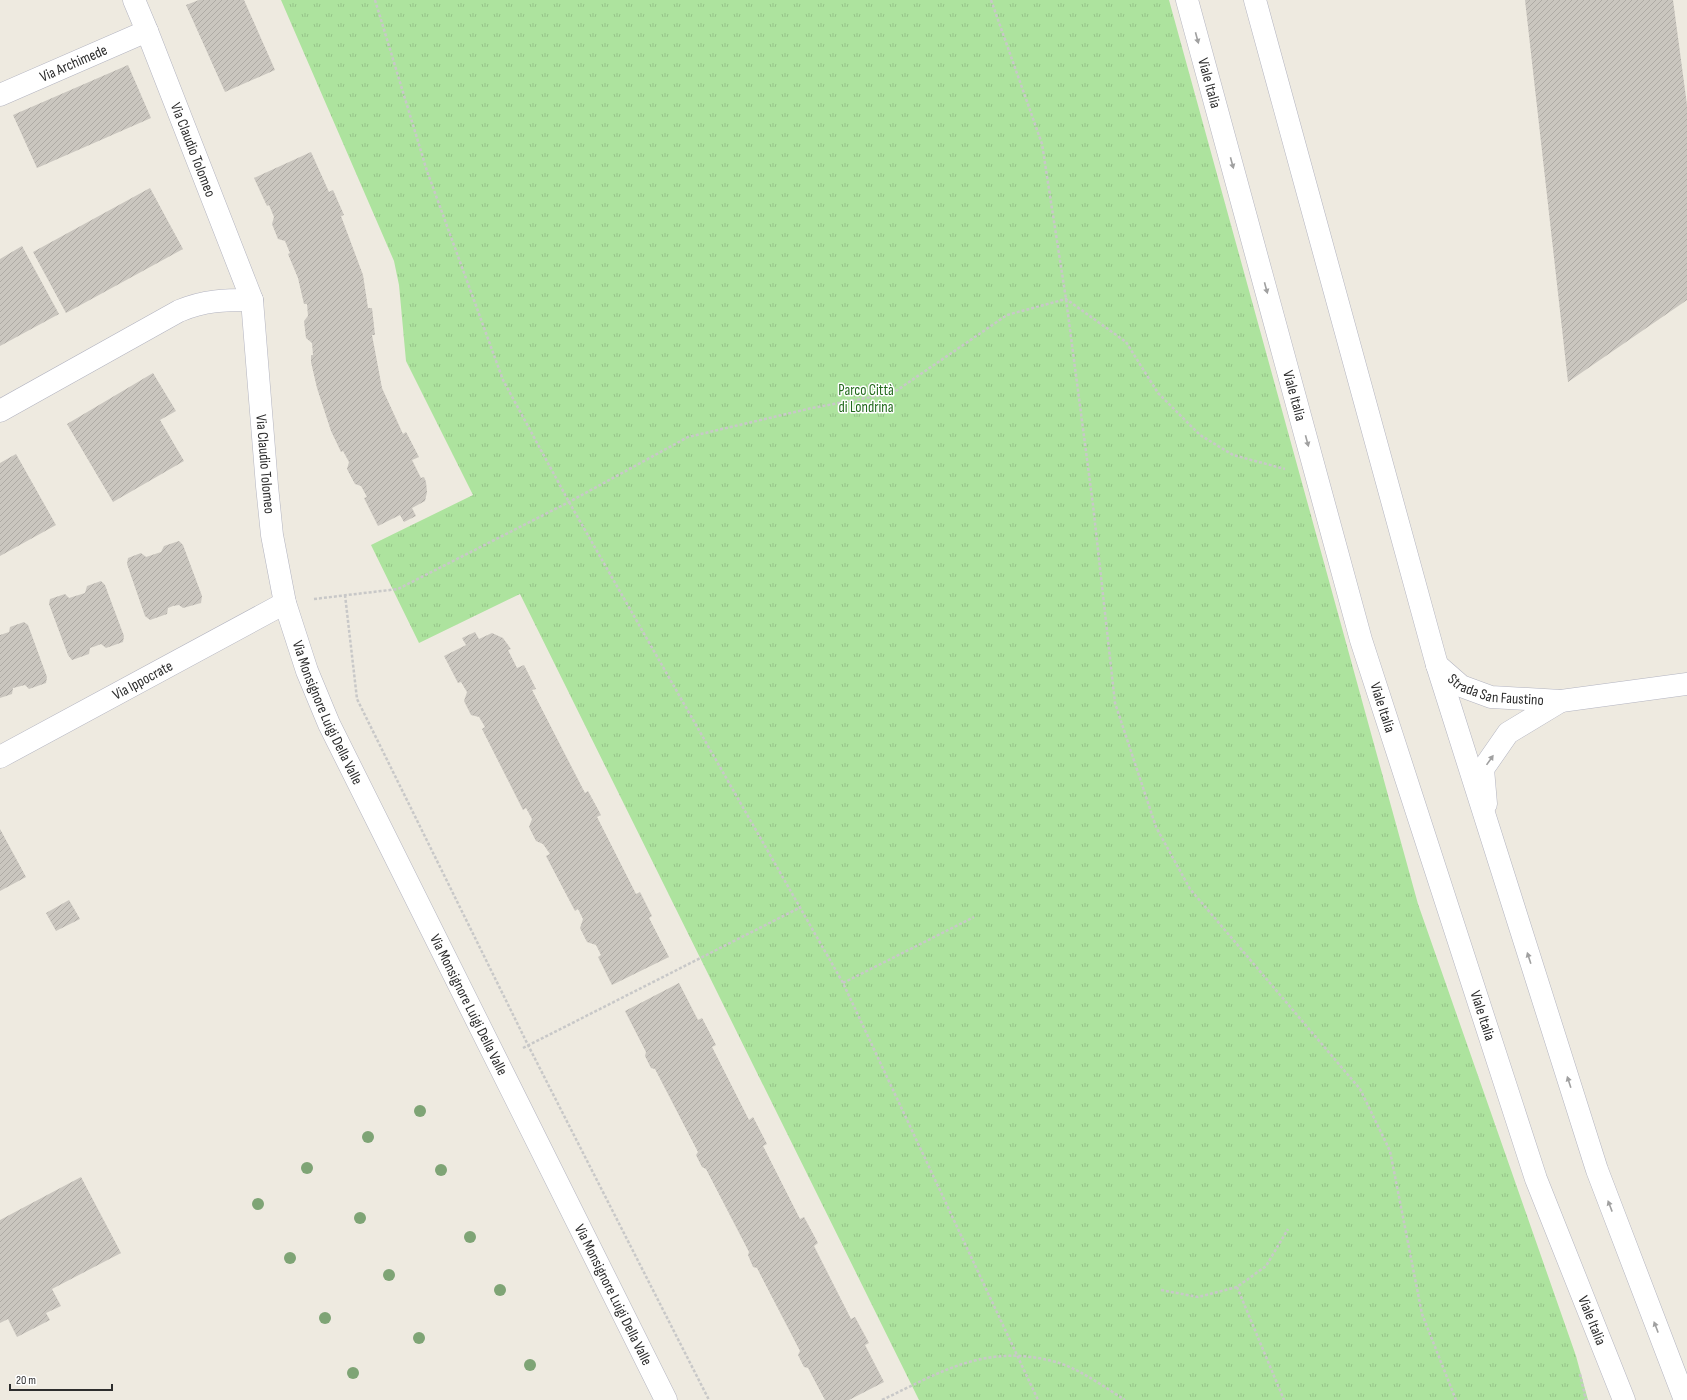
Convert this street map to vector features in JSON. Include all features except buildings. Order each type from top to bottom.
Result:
[{"type":"main road","name":"Via Claudio Tolomeo","points":[[134,0],[252,300],[272,535],[285,603]]},
{"type":"main road","name":"Viale Italia","points":[[1187,0],[1362,640],[1536,1179],[1624,1400]]},
{"type":"main road","points":[[1255,0],[1438,665],[1487,825],[1596,1170],[1685,1400]]},
{"type":"main road","name":"Via Archimede","points":[[0,96],[147,31]]},
{"type":"main road","points":[[0,411],[179,311],[198,303],[216,300],[252,300]]},
{"type":"main road","name":"Via Ippocrate","points":[[0,757],[285,603]]},
{"type":"main road","name":"Via Monsignore Luigi Della Valle","points":[[285,603],[306,671],[329,724],[666,1400]]},
{"type":"main road","name":"Strada San Faustino","points":[[1438,665],[1461,686],[1491,697],[1561,702],[1687,684]]},
{"type":"main road","name":"Strada San Faustino","points":[[1487,825],[1483,769],[1508,733],[1561,702]]},
{"type":"path","points":[[375,0],[387,44],[427,171],[503,380],[569,502],[844,983],[1038,1400]]},
{"type":"path","points":[[991,0],[1042,144],[1066,299],[1093,505],[1115,703],[1156,827],[1190,889],[1360,1089],[1390,1152],[1422,1314],[1456,1400]]},
{"type":"path","points":[[285,603],[398,589],[569,502],[688,437],[812,408],[893,393],[1007,315],[1066,299]]},
{"type":"path","points":[[1066,299],[1126,342],[1158,392],[1200,435],[1233,455],[1286,469]]},
{"type":"path","points":[[345,595],[357,699],[528,1045],[708,1400]]},
{"type":"path","points":[[497,1061],[801,907]]},
{"type":"path","points":[[844,983],[974,917]]},
{"type":"path","points":[[1161,1290],[1198,1297],[1237,1287],[1266,1266],[1288,1229]]},
{"type":"path","points":[[1237,1287],[1284,1400]]},
{"type":"path","points":[[882,1400],[963,1363],[981,1358],[1016,1355],[1057,1362],[1096,1382],[1125,1400]]},
{"type":"green space","name":"Parco Città di Londrina","points":[[281,0],[1169,0],[1418,904],[1576,1356],[1588,1400],[919,1400],[520,594],[419,643],[371,545],[473,495],[406,361],[399,285],[394,261]]}]
